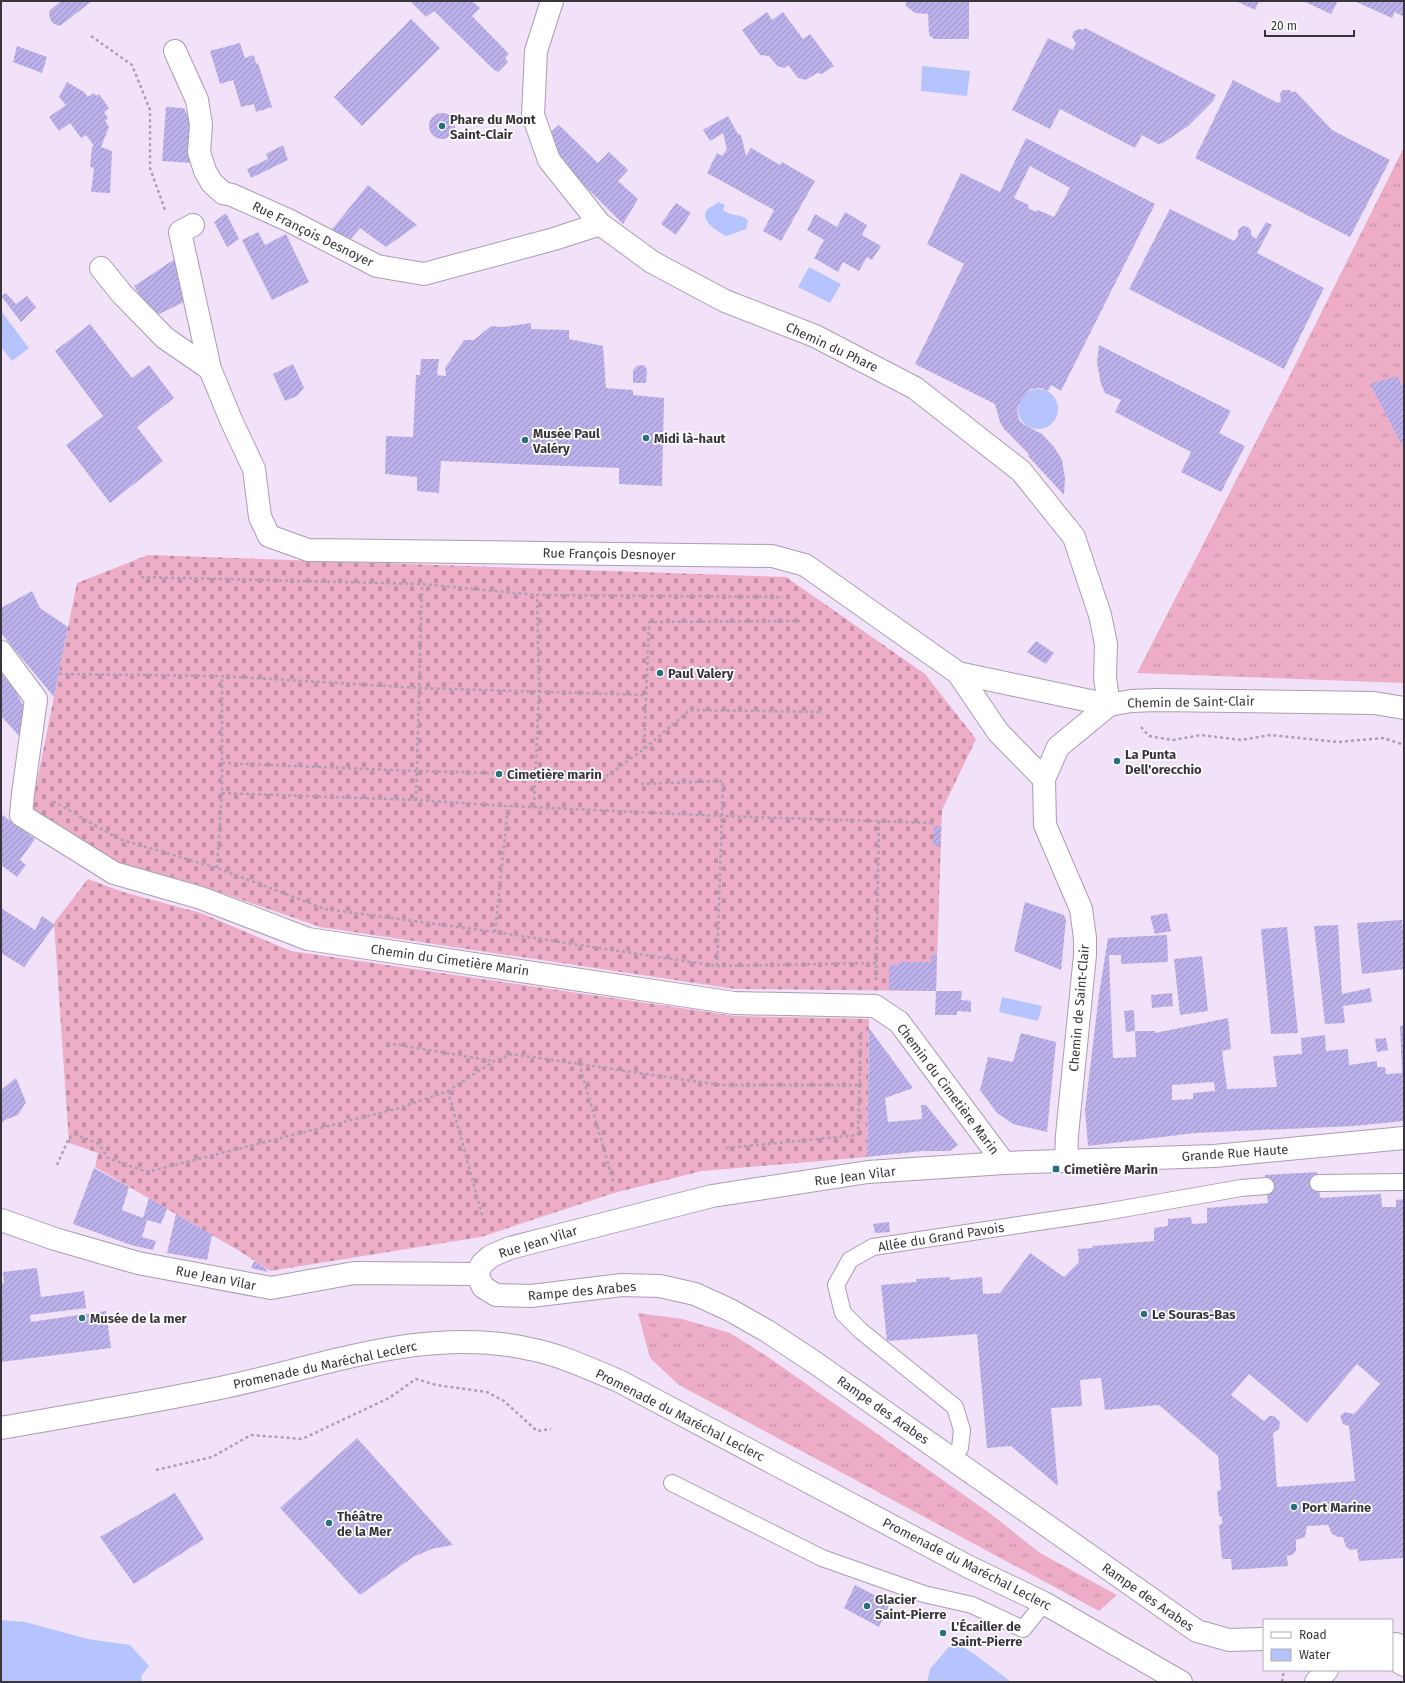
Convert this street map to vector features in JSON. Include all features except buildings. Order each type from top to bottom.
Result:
[{"type":"street","name":"Chemin du Phare","points":[[552,1],[536,51],[533,115],[549,160],[600,224],[652,262],[724,301],[815,336],[915,388],[1021,471],[1074,537],[1100,615],[1106,644],[1105,678],[1110,705]]},
{"type":"street","name":"Rue François Desnoyer","points":[[175,51],[197,100],[201,125],[200,152],[205,172],[212,183],[223,193],[232,195],[288,220],[377,266],[424,274],[554,239],[600,224]]},
{"type":"street","name":"Rue François Desnoyer","points":[[180,226],[210,369],[254,469],[260,517],[269,536],[308,550],[772,556],[805,565],[958,673],[998,732],[1044,779]]},
{"type":"street","points":[[101,268],[122,294],[165,338],[210,369]]},
{"type":"street","name":"Chemin du Cimetière Marin","points":[[1,652],[36,699],[21,815],[114,872],[201,898],[308,939],[734,1003],[875,1006],[899,1022],[1004,1163]]},
{"type":"street","points":[[958,673],[1110,705]]},
{"type":"street","name":"Chemin de Saint-Clair","points":[[1066,1161],[1067,1135],[1085,956],[1085,938],[1081,909],[1045,825],[1044,779],[1058,747],[1110,705],[1131,701],[1157,700],[1374,703],[1404,708]]},
{"type":"street","name":"Grande Rue Haute","points":[[1066,1161],[1214,1156],[1404,1138]]},
{"type":"street","name":"Rue Jean Vilar","points":[[1,1220],[55,1239],[138,1263],[271,1288],[354,1273],[477,1274],[482,1264],[491,1256],[510,1248],[712,1196],[868,1172],[1004,1163],[1066,1161]]},
{"type":"street","name":"Rampe des Arabes","points":[[477,1274],[483,1287],[496,1295],[531,1296],[622,1285],[660,1286],[694,1294],[730,1310],[767,1331],[953,1458],[1197,1631],[1230,1640],[1263,1639]]},
{"type":"street","name":"Promenade du Maréchal Leclerc","points":[[1,1428],[221,1388],[379,1350],[420,1344],[462,1341],[497,1343],[530,1349],[574,1362],[619,1381],[970,1567],[1044,1603],[1177,1679],[1196,1682]]},
{"type":"lane","points":[[1318,1183],[1404,1182]]},
{"type":"lane","name":"Allée du Grand Pavois","points":[[953,1458],[960,1448],[962,1430],[955,1407],[861,1331],[843,1313],[836,1285],[850,1260],[873,1247],[1105,1212],[1241,1188],[1266,1186]]},
{"type":"lane","points":[[672,1483],[822,1558],[924,1594],[972,1605],[1023,1629],[1044,1603]]},
{"type":"path","points":[[91,36],[132,65],[150,110],[150,168],[180,226]]},
{"type":"path","points":[[141,577],[422,584],[537,595],[783,597]]},
{"type":"path","points":[[416,800],[422,584]]},
{"type":"path","points":[[534,806],[539,692],[537,595]]},
{"type":"path","points":[[644,749],[649,622],[800,621]]},
{"type":"path","points":[[59,674],[222,676],[419,688],[645,695]]},
{"type":"path","points":[[217,868],[222,793],[222,676]]},
{"type":"path","points":[[1131,701],[1135,720],[1149,736],[1173,740],[1201,735],[1241,740],[1270,735],[1338,742],[1384,738],[1404,745]]},
{"type":"path","points":[[222,763],[417,771],[607,776],[644,749],[690,710],[821,712]]},
{"type":"path","points":[[641,784],[723,781],[717,966]]},
{"type":"path","points":[[222,793],[416,800],[722,816],[879,820],[933,823]]},
{"type":"path","points":[[48,798],[119,839],[217,868],[325,910],[494,932],[717,966],[876,963]]},
{"type":"path","points":[[494,932],[508,806]]},
{"type":"path","points":[[876,984],[879,820]]},
{"type":"path","points":[[387,1043],[494,1061]]},
{"type":"path","points":[[57,1165],[69,1138],[74,1134],[99,1144],[108,1158],[146,1172],[399,1108],[448,1092],[494,1061],[512,1054],[720,1085],[859,1085]]},
{"type":"path","points":[[579,1063],[613,1181]]},
{"type":"path","points":[[448,1092],[483,1218]]},
{"type":"path","points":[[726,1148],[858,1135]]},
{"type":"path","points":[[156,1470],[212,1457],[251,1435],[302,1439],[389,1398],[416,1379],[436,1385],[487,1392],[504,1401],[537,1431],[550,1429]]},
{"type":"path","points":[[1282,1682],[1284,1671]]},
{"type":"green space","points":[[1404,147],[1404,683],[1137,673],[1288,379]]},
{"type":"green space","name":"Cimetière marin","points":[[148,555],[786,577],[925,674],[976,739],[942,810],[936,991],[735,989],[320,927],[196,884],[113,861],[31,811],[77,583]]},
{"type":"green space","points":[[88,879],[123,892],[201,913],[291,951],[736,1016],[869,1019],[867,1157],[702,1171],[614,1193],[481,1237],[270,1271],[241,1252],[95,1167],[98,1153],[69,1143],[54,923]]},
{"type":"green space","points":[[638,1313],[682,1319],[730,1333],[768,1357],[991,1514],[1040,1553],[1117,1595],[1099,1611],[679,1385],[650,1358]]},
{"type":"water","points":[[922,66],[970,71],[967,96],[921,91]]},
{"type":"water","points":[[718,202],[725,205],[723,210],[726,212],[746,219],[748,221],[746,229],[727,236],[710,225],[705,217],[705,213]]},
{"type":"water","points":[[809,267],[841,284],[830,303],[798,287]]},
{"type":"water","points":[[1,311],[29,348],[12,361],[1,347]]},
{"type":"water","points":[[1042,389],[1049,392],[1055,398],[1058,409],[1057,417],[1049,426],[1042,429],[1034,429],[1027,426],[1019,417],[1018,405],[1021,398],[1030,390]]},
{"type":"water","points":[[1002,997],[1042,1006],[1038,1021],[999,1012]]},
{"type":"water","points":[[1,1620],[25,1622],[88,1639],[130,1645],[149,1666],[142,1675],[141,1682],[1,1682]]},
{"type":"water","points":[[954,1641],[977,1656],[1011,1682],[927,1682],[930,1669]]},
{"type":"place","name":"Phare du Mont Saint-Clair","points":[[442,126]]},
{"type":"place","name":"Midi là-haut","points":[[646,438]]},
{"type":"place","name":"Musée Paul Valéry","points":[[525,440]]},
{"type":"place","name":"Paul Valery","points":[[660,673]]},
{"type":"place","name":"La Punta Dell'orecchio","points":[[1117,761]]},
{"type":"place","name":"Cimetière marin","points":[[499,774]]},
{"type":"place","name":"Cimetière Marin","points":[[1056,1169]]},
{"type":"place","name":"Le Souras-Bas","points":[[1144,1314]]},
{"type":"place","name":"Musée de la mer","points":[[82,1318]]},
{"type":"place","name":"Port Marine","points":[[1294,1507]]},
{"type":"place","name":"Théâtre de la Mer","points":[[329,1523]]},
{"type":"place","name":"Glacier Saint-Pierre","points":[[867,1606]]},
{"type":"place","name":"L'Écailler de Saint-Pierre","points":[[943,1633]]}]
